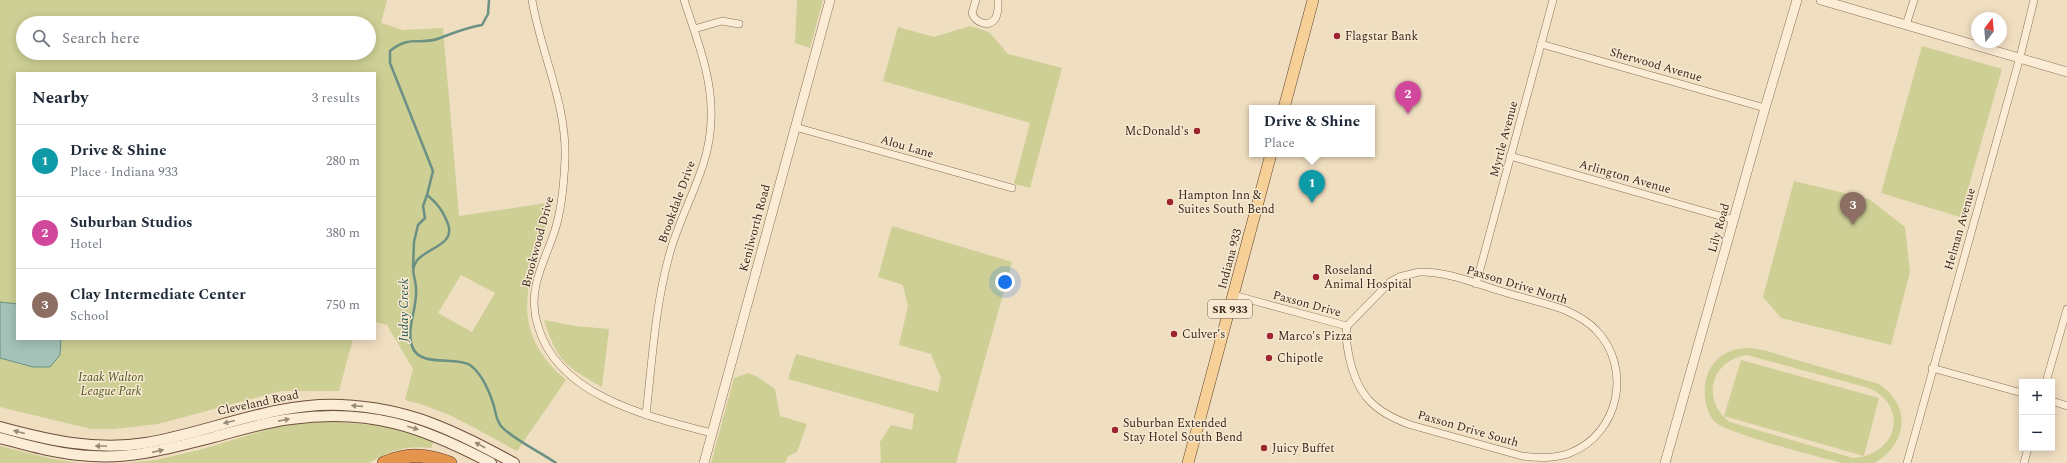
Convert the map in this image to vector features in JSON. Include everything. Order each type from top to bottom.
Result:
[{"type":"highway","points":[[384,463],[406,455],[422,454],[450,463]]},
{"type":"main road","points":[[1285,105],[1313,0]]},
{"type":"main road","name":"Indiana 933","points":[[1188,463],[1270,157]]},
{"type":"main road","name":"Cleveland Road","points":[[0,427],[62,443],[120,446],[146,442],[288,408],[340,405],[368,407],[419,418],[442,426],[514,463]]},
{"type":"main road","name":"Cleveland Road","points":[[0,438],[61,453],[93,456],[120,456],[148,453],[290,419],[340,416],[367,418],[416,428],[438,436],[491,463]]},
{"type":"street","name":"Brookwood Drive","points":[[532,0],[543,48],[560,104],[565,156],[563,188],[555,230],[536,285],[536,318],[545,345],[552,358],[561,368],[596,393],[624,407],[646,415],[712,433]]},
{"type":"street","name":"Brookdale Drive","points":[[646,415],[661,288],[674,239],[703,165],[711,126],[710,87],[694,29],[684,0]]},
{"type":"street","name":"Kenilworth Road","points":[[704,463],[830,0]]},
{"type":"street","points":[[976,0],[972,13],[978,22],[984,23],[991,22],[995,18],[998,11],[998,0]]},
{"type":"street","name":"Myrtle Avenue","points":[[1476,284],[1553,0]]},
{"type":"street","name":"Lily Road","points":[[1665,463],[1797,0]]},
{"type":"street","points":[[1821,0],[2067,72]]},
{"type":"street","points":[[1906,25],[1914,0]]},
{"type":"street","name":"Helman Avenue","points":[[1907,463],[1932,368],[2020,57],[2034,0]]},
{"type":"street","points":[[694,29],[722,21],[739,24]]},
{"type":"street","name":"Sherwood Avenue","points":[[1541,44],[1765,108]]},
{"type":"street","name":"Alou Lane","points":[[795,127],[1012,188]]},
{"type":"street","name":"Arlington Avenue","points":[[1510,156],[1734,220]]},
{"type":"street","name":"Paxson Drive","points":[[1233,295],[1346,326],[1390,282],[1410,274],[1427,272]]},
{"type":"street","name":"Paxson Drive North","points":[[1427,272],[1476,284],[1564,310],[1589,323],[1603,338],[1614,359],[1617,372],[1617,396]]},
{"type":"street","points":[[2047,379],[2067,309]]},
{"type":"street","name":"Paxson Drive South","points":[[1346,326],[1346,338],[1352,370],[1359,387],[1376,408],[1404,422],[1522,456],[1546,458],[1558,457],[1579,449],[1596,435],[1604,425],[1610,416],[1617,396]]},
{"type":"street","points":[[1932,368],[2019,392]]},
{"type":"street","points":[[2055,402],[2067,406]]},
{"type":"street","points":[[2024,463],[2027,451]]},
{"type":"green space","name":"Izaak Walton League Park","points":[[0,0],[387,0],[381,23],[403,30],[443,28],[459,216],[553,202],[531,274],[528,296],[528,317],[533,338],[546,359],[566,380],[517,451],[449,415],[405,400],[413,369],[387,325],[376,322],[376,72],[16,72],[16,340],[353,340],[339,391],[281,391],[158,424],[114,429],[91,429],[0,407]],"holes":[[[461,275],[495,293],[472,332],[438,313]]]},
{"type":"green space","points":[[797,0],[823,0],[810,48],[795,43]]},
{"type":"green space","points":[[970,26],[989,32],[1008,54],[1062,68],[1030,188],[1014,184],[1030,123],[883,81],[898,27],[934,37]]},
{"type":"green space","points":[[1922,46],[2002,69],[1960,217],[1881,193]]},
{"type":"green space","points":[[1794,181],[1869,199],[1905,227],[1910,272],[1891,345],[1781,318],[1763,297]]},
{"type":"green space","points":[[892,226],[1012,262],[956,463],[879,463],[881,461],[880,442],[891,425],[912,430],[914,414],[788,379],[796,354],[938,392],[941,378],[931,354],[899,345],[908,306],[903,285],[878,277]]},
{"type":"green space","points":[[544,320],[575,326],[609,329],[602,387],[579,373],[564,361],[553,345]]},
{"type":"green space","points":[[1748,348],[1763,350],[1879,384],[1895,400],[1901,413],[1901,427],[1895,444],[1882,458],[1874,463],[1842,463],[1796,451],[1723,427],[1715,422],[1709,414],[1705,400],[1705,387],[1710,369],[1715,362],[1721,356],[1738,349]],"holes":[[[1747,355],[1869,388],[1882,396],[1890,406],[1894,418],[1893,429],[1888,440],[1880,449],[1868,455],[1853,458],[1730,422],[1721,413],[1715,403],[1713,392],[1714,382],[1718,373],[1725,364],[1735,358]]]},
{"type":"green space","points":[[1741,360],[1879,398],[1864,456],[1724,416]]},
{"type":"green space","points":[[748,373],[756,376],[775,389],[780,416],[807,424],[797,452],[788,456],[785,463],[711,463],[734,378]]},
{"type":"green space","points":[[327,421],[383,426],[434,441],[431,448],[406,448],[384,455],[369,463],[126,463],[155,460],[199,450],[276,427]]},
{"type":"green space","points":[[0,446],[53,459],[79,463],[0,463]]},
{"type":"water","points":[[0,302],[16,304],[16,340],[61,340],[60,355],[50,367],[33,367],[0,358]]},
{"type":"waterway","name":"Juday Creek","points":[[489,0],[488,14],[482,25],[433,40],[404,43],[390,51],[390,63],[433,171],[427,195],[442,211],[448,224],[449,231],[448,237],[444,242],[420,257],[414,265],[413,272],[416,285],[416,295],[410,332],[412,346],[416,353],[422,357],[456,361],[470,365],[474,368],[487,388],[501,426],[519,440],[556,463]]},
{"type":"waterway","name":"Juday Creek","points":[[413,268],[414,242],[418,225],[425,218],[423,206],[427,195]]},
{"type":"place","name":"Flagstar Bank","points":[[1337,36]]},
{"type":"place","name":"Suburban Studios","points":[[1408,114]]},
{"type":"place","name":"McDonald's","points":[[1197,131]]},
{"type":"place","name":"Hampton Inn & Suites South Bend","points":[[1170,202]]},
{"type":"place","name":"Drive & Shine","points":[[1312,203]]},
{"type":"place","name":"Clay Intermediate Center","points":[[1853,225]]},
{"type":"place","name":"Roseland Animal Hospital","points":[[1316,277]]},
{"type":"place","name":"Culver's","points":[[1174,334]]},
{"type":"place","name":"Marco's Pizza","points":[[1270,336]]},
{"type":"place","name":"Chipotle","points":[[1269,358]]},
{"type":"place","name":"Suburban Extended Stay Hotel South Bend","points":[[1115,430]]},
{"type":"place","name":"Juicy Buffet","points":[[1264,448]]}]
